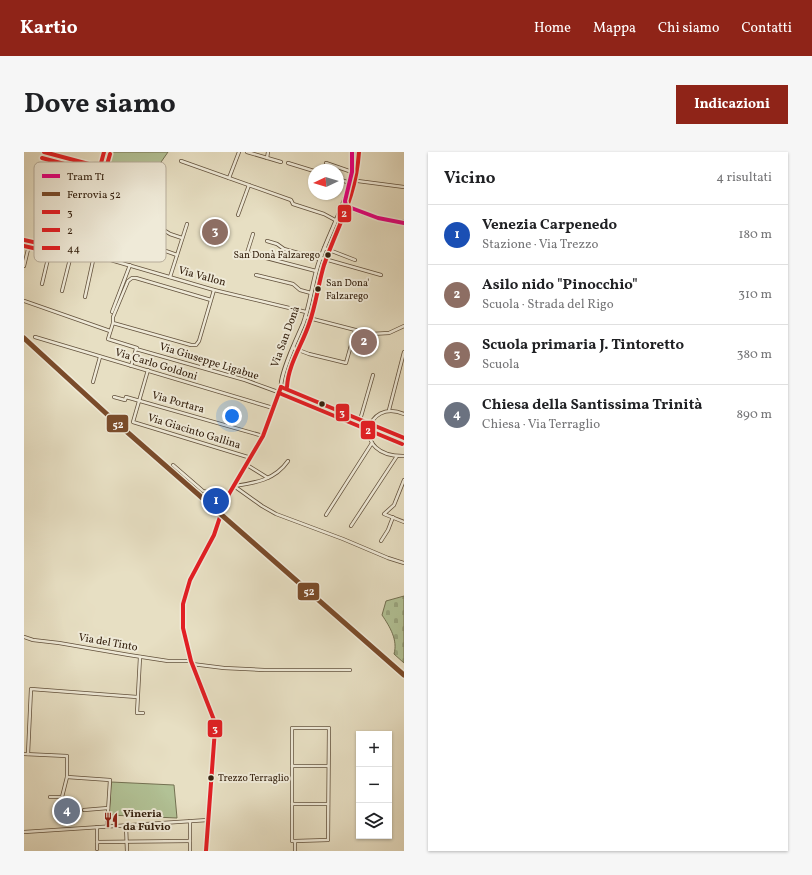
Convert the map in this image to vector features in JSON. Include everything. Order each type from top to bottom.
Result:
[{"type":"street","points":[[47,152],[82,162]]},
{"type":"street","points":[[101,162],[104,152]]},
{"type":"street","points":[[229,178],[239,152]]},
{"type":"street","points":[[247,152],[281,162]]},
{"type":"street","points":[[267,158],[268,152]]},
{"type":"street","name":"Via San Donà","points":[[281,387],[282,375],[305,317],[320,259],[344,204],[352,172],[353,152]]},
{"type":"street","points":[[182,161],[291,200],[293,204],[337,220]]},
{"type":"street","points":[[288,163],[308,169]]},
{"type":"street","points":[[326,163],[352,172]]},
{"type":"street","points":[[344,180],[404,186]]},
{"type":"street","points":[[238,215],[249,185]]},
{"type":"street","points":[[344,204],[349,208],[378,218],[404,222]]},
{"type":"street","points":[[170,277],[187,224]]},
{"type":"street","points":[[166,231],[182,238]]},
{"type":"street","points":[[253,234],[247,253],[316,271]]},
{"type":"street","name":"Via Vallon","points":[[24,240],[34,242]]},
{"type":"street","points":[[24,266],[30,241]]},
{"type":"street","points":[[267,241],[277,244],[284,249],[381,275]]},
{"type":"street","points":[[324,248],[355,260]]},
{"type":"street","points":[[166,251],[177,255]]},
{"type":"street","points":[[42,284],[47,262]]},
{"type":"street","points":[[62,291],[69,262]]},
{"type":"street","points":[[85,297],[93,262]]},
{"type":"street","name":"Via Vallon","points":[[119,262],[214,290],[306,312]]},
{"type":"street","points":[[112,312],[130,265]]},
{"type":"street","points":[[256,275],[293,284],[300,290],[311,293]]},
{"type":"street","points":[[24,301],[110,331],[113,323],[112,320],[128,281],[132,278],[211,300]]},
{"type":"street","points":[[113,323],[194,346],[199,341],[214,290]]},
{"type":"street","points":[[305,317],[355,331],[376,334],[389,333],[404,326]]},
{"type":"street","name":"Via Giuseppe Ligabue","points":[[110,331],[108,339],[137,348],[136,349],[245,380],[278,392]]},
{"type":"street","points":[[293,348],[309,354],[346,363],[355,331]]},
{"type":"street","name":"Via Carlo Goldoni","points":[[35,337],[273,408]]},
{"type":"street","points":[[131,366],[136,349]]},
{"type":"street","points":[[388,410],[404,352]]},
{"type":"street","points":[[93,382],[100,356]]},
{"type":"street","points":[[139,401],[148,370]]},
{"type":"street","points":[[360,420],[373,375]]},
{"type":"street","points":[[206,851],[215,729],[214,720],[191,662],[183,628],[182,616],[186,593],[196,569],[214,536],[227,498],[263,436],[281,387],[404,438]]},
{"type":"street","name":"Via Portara","points":[[114,397],[125,400],[126,397],[263,436]]},
{"type":"street","name":"Via Giacinto Gallina","points":[[139,401],[133,422],[251,458]]},
{"type":"street","points":[[404,414],[397,411],[388,410],[381,413],[370,424],[370,436],[372,443],[377,449],[384,453],[404,456]]},
{"type":"street","points":[[326,515],[372,443]]},
{"type":"street","points":[[351,526],[397,456]]},
{"type":"street","points":[[234,486],[257,482],[268,478],[278,472],[288,461]]},
{"type":"street","points":[[247,464],[268,478]]},
{"type":"street","points":[[173,465],[203,491],[227,498]]},
{"type":"street","points":[[404,480],[394,505],[384,514],[404,522]]},
{"type":"street","points":[[234,486],[276,514],[403,563]]},
{"type":"street","points":[[400,490],[404,491]]},
{"type":"street","points":[[381,541],[388,530],[393,517]]},
{"type":"street","name":"Via del Tinto","points":[[24,637],[33,640],[140,657],[168,661],[191,662],[224,668],[264,670],[350,670]]},
{"type":"street","points":[[140,657],[136,713],[143,713]]},
{"type":"street","points":[[50,797],[62,797],[67,776],[67,756],[26,754],[31,689],[137,697]]},
{"type":"street","points":[[295,841],[328,840],[329,728],[292,728],[292,841],[295,841],[295,851]]},
{"type":"street","points":[[292,766],[328,766]]},
{"type":"street","points":[[67,776],[110,780],[107,827]]},
{"type":"street","points":[[292,804],[328,804]]},
{"type":"street","points":[[84,810],[108,808]]},
{"type":"street","points":[[24,832],[208,820]]},
{"type":"street","points":[[190,821],[190,851]]},
{"type":"street","points":[[126,826],[127,851]]},
{"type":"street","points":[[97,827],[97,849]]},
{"type":"street","points":[[97,842],[190,841]]},
{"type":"green space","points":[[106,152],[168,152],[161,162],[103,162]]},
{"type":"green space","points":[[404,596],[404,663],[394,654],[394,639],[382,615],[386,601]]},
{"type":"green space","points":[[111,782],[174,785],[177,818],[109,815]]},
{"type":"tram line","name":"T1","points":[[352,152],[352,172],[345,201],[346,206],[378,218],[404,223]]},
{"type":"rail line","name":"52","points":[[24,338],[110,417],[404,675]]},
{"type":"transit line","name":"44","points":[[44,152],[81,162]]},
{"type":"transit line","name":"44","points":[[101,162],[104,152]]},
{"type":"transit line","name":"2","points":[[287,387],[290,371],[311,317],[324,265],[350,197],[359,152]]},
{"type":"transit line","name":"2","points":[[108,162],[110,154]]},
{"type":"transit line","name":"2","points":[[42,158],[57,162]]},
{"type":"transit line","name":"44","points":[[24,240],[34,242]]},
{"type":"transit line","name":"2","points":[[24,246],[34,248]]},
{"type":"transit line","name":"3","points":[[281,387],[404,438]]},
{"type":"transit line","name":"3","points":[[206,851],[215,729],[214,720],[191,661],[183,628],[183,604],[190,580],[214,535],[226,499],[263,436],[281,387]]},
{"type":"transit line","name":"2","points":[[279,393],[402,444]]},
{"type":"place","name":"Scuola primaria J. Tintoretto","points":[[215,232]]},
{"type":"place","name":"San Donà Falzarego","points":[[328,255]]},
{"type":"place","name":"San Dona' Falzarego","points":[[318,289]]},
{"type":"place","name":"Asilo nido \"Pinocchio\"","points":[[364,342]]},
{"type":"place","name":"Venezia Carpenedo","points":[[216,501]]},
{"type":"place","name":"Trezzo Terraglio","points":[[211,778]]},
{"type":"place","name":"Chiesa della Santissima Trinità","points":[[67,811]]},
{"type":"place","name":"Vineria da Fulvio","points":[[111,820]]}]
